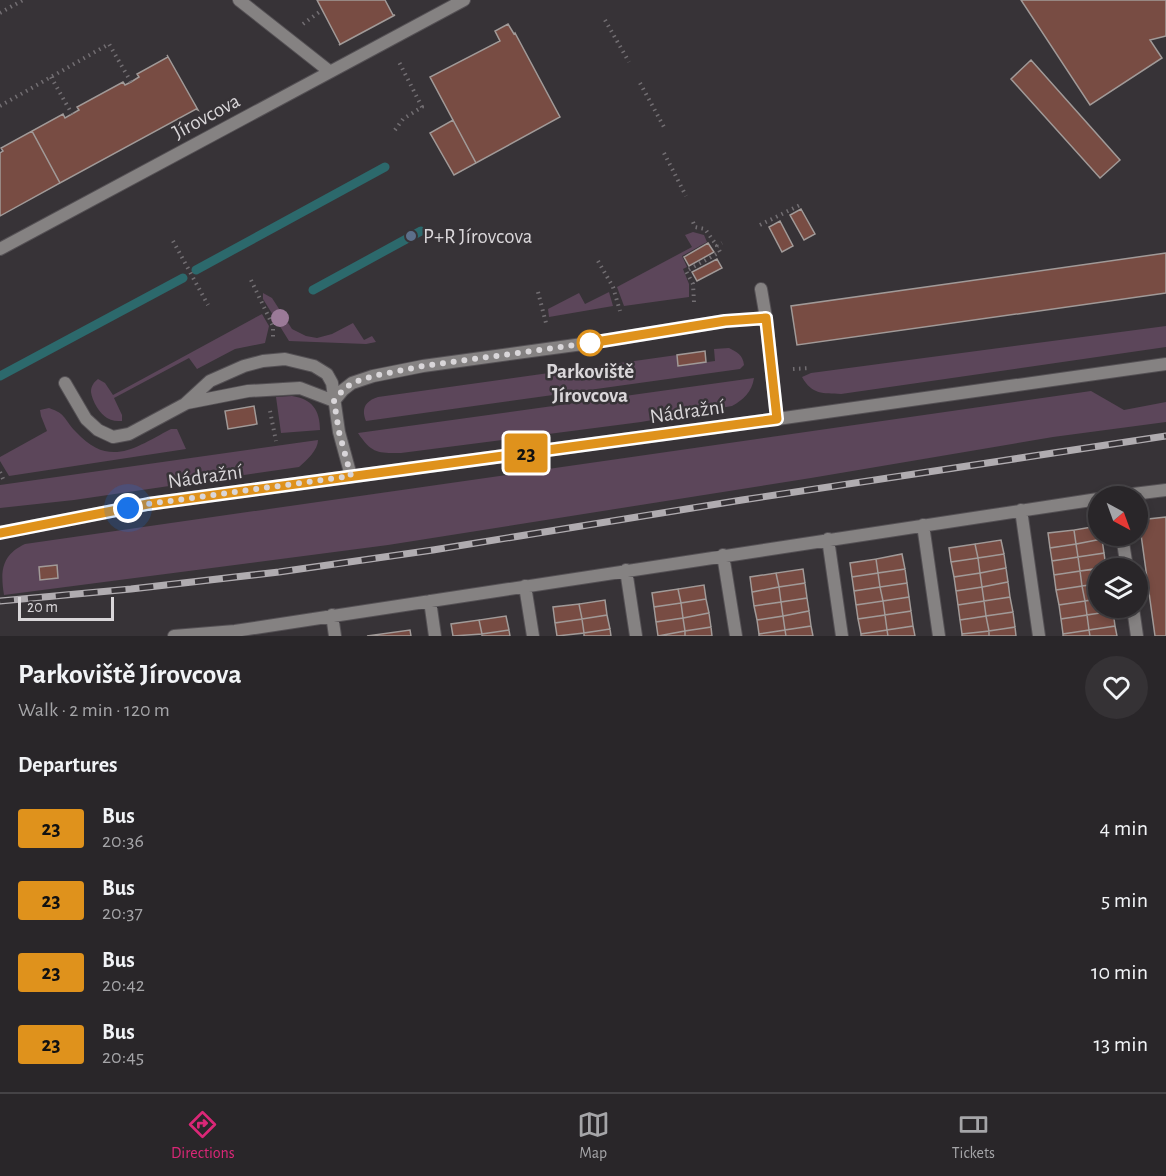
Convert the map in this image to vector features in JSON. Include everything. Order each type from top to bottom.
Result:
[{"type":"street","points":[[239,0],[330,71]]},
{"type":"street","name":"Jírovcova","points":[[0,249],[464,0]]},
{"type":"street","points":[[761,289],[777,419]]},
{"type":"street","points":[[334,401],[352,383],[413,368],[725,321],[766,318]]},
{"type":"street","points":[[65,383],[86,419],[98,430],[113,437],[129,434],[185,404],[210,381],[244,366],[285,359],[314,366],[327,374],[332,383],[339,432],[351,476]]},
{"type":"street","name":"Nádražní","points":[[0,533],[148,504],[1166,364]]},
{"type":"street","points":[[185,404],[248,391],[300,388],[334,401]]},
{"type":"street","points":[[1148,492],[1166,490]]},
{"type":"street","points":[[174,636],[235,633],[332,615],[1088,500]]},
{"type":"street","points":[[1021,510],[1039,636]]},
{"type":"street","points":[[923,525],[939,636]]},
{"type":"street","points":[[828,539],[842,636]]},
{"type":"street","points":[[723,555],[736,636]]},
{"type":"street","points":[[626,570],[636,636]]},
{"type":"street","points":[[525,586],[533,636]]},
{"type":"street","points":[[430,601],[435,636]]},
{"type":"street","points":[[332,615],[335,636]]},
{"type":"street","points":[[1134,618],[1137,636]]},
{"type":"path","points":[[0,13],[23,0]]},
{"type":"path","points":[[605,20],[629,62]]},
{"type":"path","points":[[388,40],[422,108],[403,119],[395,130]]},
{"type":"path","points":[[0,106],[109,44],[131,82]]},
{"type":"path","points":[[51,77],[72,114]]},
{"type":"path","points":[[640,82],[664,127]]},
{"type":"path","points":[[664,153],[686,196]]},
{"type":"path","points":[[760,225],[802,204]]},
{"type":"path","points":[[693,222],[695,227],[705,229],[720,245],[720,252],[686,271],[693,284],[694,302]]},
{"type":"path","points":[[173,241],[208,305]]},
{"type":"path","points":[[597,261],[613,287],[620,311]]},
{"type":"path","points":[[251,280],[273,326],[273,347]]},
{"type":"path","points":[[538,292],[546,323]]},
{"type":"path","points":[[790,369],[810,368]]},
{"type":"path","points":[[270,408],[276,441]]},
{"type":"path","points":[[0,471],[4,481]]},
{"type":"shaded area","points":[[693,232],[704,235],[707,242],[682,256],[687,267],[683,269],[689,284],[689,297],[624,306],[617,287],[692,247],[685,235]]},
{"type":"shaded area","points":[[609,292],[613,306],[549,317],[548,309],[579,293],[585,304]]},
{"type":"shaded area","points":[[263,293],[272,298],[292,329],[306,336],[317,338],[332,334],[353,323],[364,340],[372,336],[376,342],[366,344],[289,341],[263,299]]},
{"type":"shaded area","points":[[262,314],[269,326],[265,343],[235,349],[197,369],[189,358],[114,398],[122,415],[122,421],[107,418],[95,403],[91,390],[98,379],[105,383],[113,395]]},
{"type":"shaded area","points":[[1166,326],[1166,347],[841,394],[814,390],[802,377],[811,373]]},
{"type":"shaded area","points":[[729,348],[741,356],[744,365],[740,369],[366,421],[365,417],[365,406],[378,397],[677,355],[678,366],[715,361],[714,349]]},
{"type":"shaded area","points":[[754,378],[746,395],[732,406],[641,422],[401,453],[376,451],[367,445],[358,433]]},
{"type":"shaded area","points":[[1091,391],[1124,410],[1166,402],[1166,422],[1053,437],[388,545],[4,595],[2,578],[4,564],[11,553],[25,544]],"holes":[[[56,565],[58,578],[40,580],[39,567]]]},
{"type":"shaded area","points":[[292,396],[310,403],[316,411],[320,430],[281,433],[276,397]]},
{"type":"shaded area","points":[[49,408],[62,415],[76,432],[100,450],[112,452],[135,448],[171,429],[177,429],[186,449],[9,476],[0,457],[47,431],[40,410]]},
{"type":"shaded area","points":[[318,440],[314,451],[299,467],[74,500],[0,508],[0,485]]},
{"type":"building","points":[[317,0],[385,0],[395,15],[339,45]]},
{"type":"building","points":[[1021,0],[1166,0],[1166,36],[1150,40],[1162,58],[1090,105]]},
{"type":"building","points":[[508,24],[560,117],[476,163],[430,77],[500,41],[495,31]]},
{"type":"building","points":[[167,55],[198,110],[196,109],[60,183],[32,131],[63,114],[65,118],[79,110],[77,107],[123,82],[125,85],[131,82],[139,77],[137,74],[168,57]]},
{"type":"building","points":[[1031,60],[1120,160],[1100,178],[1011,79]]},
{"type":"building","points":[[453,120],[476,163],[454,175],[430,133]]},
{"type":"building","points":[[32,131],[60,183],[0,216],[0,153],[3,151],[1,148]]},
{"type":"building","points":[[801,209],[815,234],[804,240],[790,215]]},
{"type":"building","points":[[780,221],[793,246],[782,252],[769,227]]},
{"type":"building","points":[[708,243],[714,252],[689,266],[684,257]]},
{"type":"building","points":[[1166,253],[1166,293],[797,345],[791,306]]},
{"type":"building","points":[[717,259],[722,268],[697,281],[692,272]]},
{"type":"building","points":[[705,351],[706,362],[678,366],[677,355]]},
{"type":"building","points":[[254,406],[257,424],[228,429],[225,411]]},
{"type":"building","points":[[1166,517],[1166,636],[1155,636],[1148,585],[1148,558],[1144,558],[1143,546],[1148,546],[1148,519]]},
{"type":"building","points":[[1088,528],[1088,542],[1076,544],[1074,530]]},
{"type":"building","points":[[1074,530],[1076,544],[1050,548],[1048,533]]},
{"type":"building","points":[[1001,540],[1004,554],[978,558],[975,544]]},
{"type":"building","points":[[1088,542],[1088,546],[1103,546],[1104,553],[1078,557],[1076,544]]},
{"type":"building","points":[[975,544],[978,558],[951,562],[949,548]]},
{"type":"building","points":[[1076,544],[1078,557],[1052,561],[1050,548]]},
{"type":"building","points":[[1104,553],[1105,558],[1088,558],[1088,570],[1080,571],[1078,557]]},
{"type":"building","points":[[902,554],[905,569],[878,573],[876,559]]},
{"type":"building","points":[[1004,554],[1006,568],[980,573],[978,558]]},
{"type":"building","points":[[1078,557],[1080,571],[1054,575],[1052,561]]},
{"type":"building","points":[[978,558],[980,573],[954,577],[951,562]]},
{"type":"building","points":[[876,559],[878,573],[852,577],[850,563]]},
{"type":"building","points":[[57,565],[58,578],[40,580],[39,567]]},
{"type":"building","points":[[1006,568],[1008,582],[982,587],[980,573]]},
{"type":"building","points":[[803,569],[805,583],[779,587],[776,573]]},
{"type":"building","points":[[905,569],[907,583],[880,587],[878,573]]},
{"type":"building","points":[[1088,570],[1088,585],[1082,586],[1080,571]]},
{"type":"building","points":[[1080,571],[1082,586],[1056,590],[1054,575]]},
{"type":"building","points":[[776,573],[779,587],[752,592],[750,577]]},
{"type":"building","points":[[878,573],[880,587],[854,591],[852,577]]},
{"type":"building","points":[[980,573],[982,587],[956,591],[954,577]]},
{"type":"building","points":[[1008,582],[1010,597],[984,601],[982,587]]},
{"type":"building","points":[[805,583],[807,598],[781,602],[779,587]]},
{"type":"building","points":[[907,583],[909,597],[883,601],[880,587]]},
{"type":"building","points":[[704,585],[706,599],[681,603],[678,589]]},
{"type":"building","points":[[1088,585],[1088,601],[1085,601],[1082,586]]},
{"type":"building","points":[[1082,586],[1085,601],[1059,605],[1056,590]]},
{"type":"building","points":[[779,587],[781,602],[754,606],[752,592]]},
{"type":"building","points":[[880,587],[883,601],[856,605],[854,591]]},
{"type":"building","points":[[982,587],[984,601],[958,605],[956,591]]},
{"type":"building","points":[[678,589],[681,603],[654,607],[652,593]]},
{"type":"building","points":[[909,597],[911,611],[885,615],[883,601]]},
{"type":"building","points":[[1010,597],[1013,612],[986,616],[984,601]]},
{"type":"building","points":[[807,598],[809,611],[783,616],[781,602]]},
{"type":"building","points":[[706,599],[709,613],[683,618],[681,603]]},
{"type":"building","points":[[605,600],[607,615],[582,619],[579,604]]},
{"type":"building","points":[[883,601],[885,615],[858,619],[856,605]]},
{"type":"building","points":[[984,601],[986,616],[960,620],[958,605]]},
{"type":"building","points":[[1085,601],[1088,601],[1088,615],[1087,615]]},
{"type":"building","points":[[1085,601],[1087,615],[1061,619],[1059,605]]},
{"type":"building","points":[[781,602],[783,616],[757,620],[754,606]]},
{"type":"building","points":[[681,603],[683,618],[656,622],[654,607]]},
{"type":"building","points":[[579,604],[582,619],[555,623],[553,607]]},
{"type":"building","points":[[809,611],[811,626],[785,630],[783,616]]},
{"type":"building","points":[[911,611],[913,626],[887,630],[885,615]]},
{"type":"building","points":[[1013,612],[1015,627],[989,631],[986,616]]},
{"type":"building","points":[[709,613],[711,627],[685,631],[683,618]]},
{"type":"building","points":[[607,615],[610,629],[584,633],[582,619]]},
{"type":"building","points":[[885,615],[887,630],[861,634],[858,619]]},
{"type":"building","points":[[1087,615],[1088,618],[1114,618],[1115,626],[1089,630]]},
{"type":"building","points":[[1087,615],[1089,630],[1063,634],[1061,619]]},
{"type":"building","points":[[506,616],[509,630],[482,634],[479,620]]},
{"type":"building","points":[[783,616],[785,630],[759,634],[757,620]]},
{"type":"building","points":[[986,616],[989,631],[962,634],[960,620]]},
{"type":"building","points":[[683,618],[685,631],[658,636],[656,622]]},
{"type":"building","points":[[582,619],[584,633],[557,636],[555,623]]},
{"type":"building","points":[[479,620],[482,634],[453,636],[451,624]]},
{"type":"building","points":[[811,626],[813,636],[786,636],[785,630]]},
{"type":"building","points":[[913,626],[915,636],[888,636],[887,630]]},
{"type":"building","points":[[1115,626],[1117,636],[1090,636],[1089,630]]},
{"type":"building","points":[[711,627],[712,636],[685,636],[685,631]]},
{"type":"building","points":[[1015,627],[1016,636],[989,636],[989,631]]},
{"type":"building","points":[[610,629],[611,636],[584,636],[584,633]]},
{"type":"building","points":[[410,630],[411,636],[367,636]]},
{"type":"building","points":[[509,630],[510,636],[482,636],[482,634]]},
{"type":"building","points":[[785,630],[786,636],[759,636],[759,634]]},
{"type":"building","points":[[887,630],[888,636],[861,636],[861,634]]},
{"type":"building","points":[[1089,630],[1090,636],[1063,636],[1063,634]]},
{"type":"building","points":[[685,631],[685,636],[658,636]]},
{"type":"building","points":[[989,631],[989,636],[962,636],[962,634]]},
{"type":"waterway","points":[[196,270],[385,167]]},
{"type":"waterway","points":[[313,290],[421,231]]},
{"type":"waterway","points":[[0,376],[183,278]]},
{"type":"railway","points":[[0,601],[279,572],[1166,436]]},
{"type":"bus line","name":"23","points":[[0,533],[148,504],[777,419],[766,318],[725,321],[590,343]]},
{"type":"place","name":"P+R Jírovcova","points":[[411,236]]},
{"type":"place","name":"Parkoviště Jírovcova","points":[[590,343]]},
{"type":"route","points":[[128,508],[351,476],[339,432],[334,401],[352,383],[373,376],[423,366],[590,343]]}]
